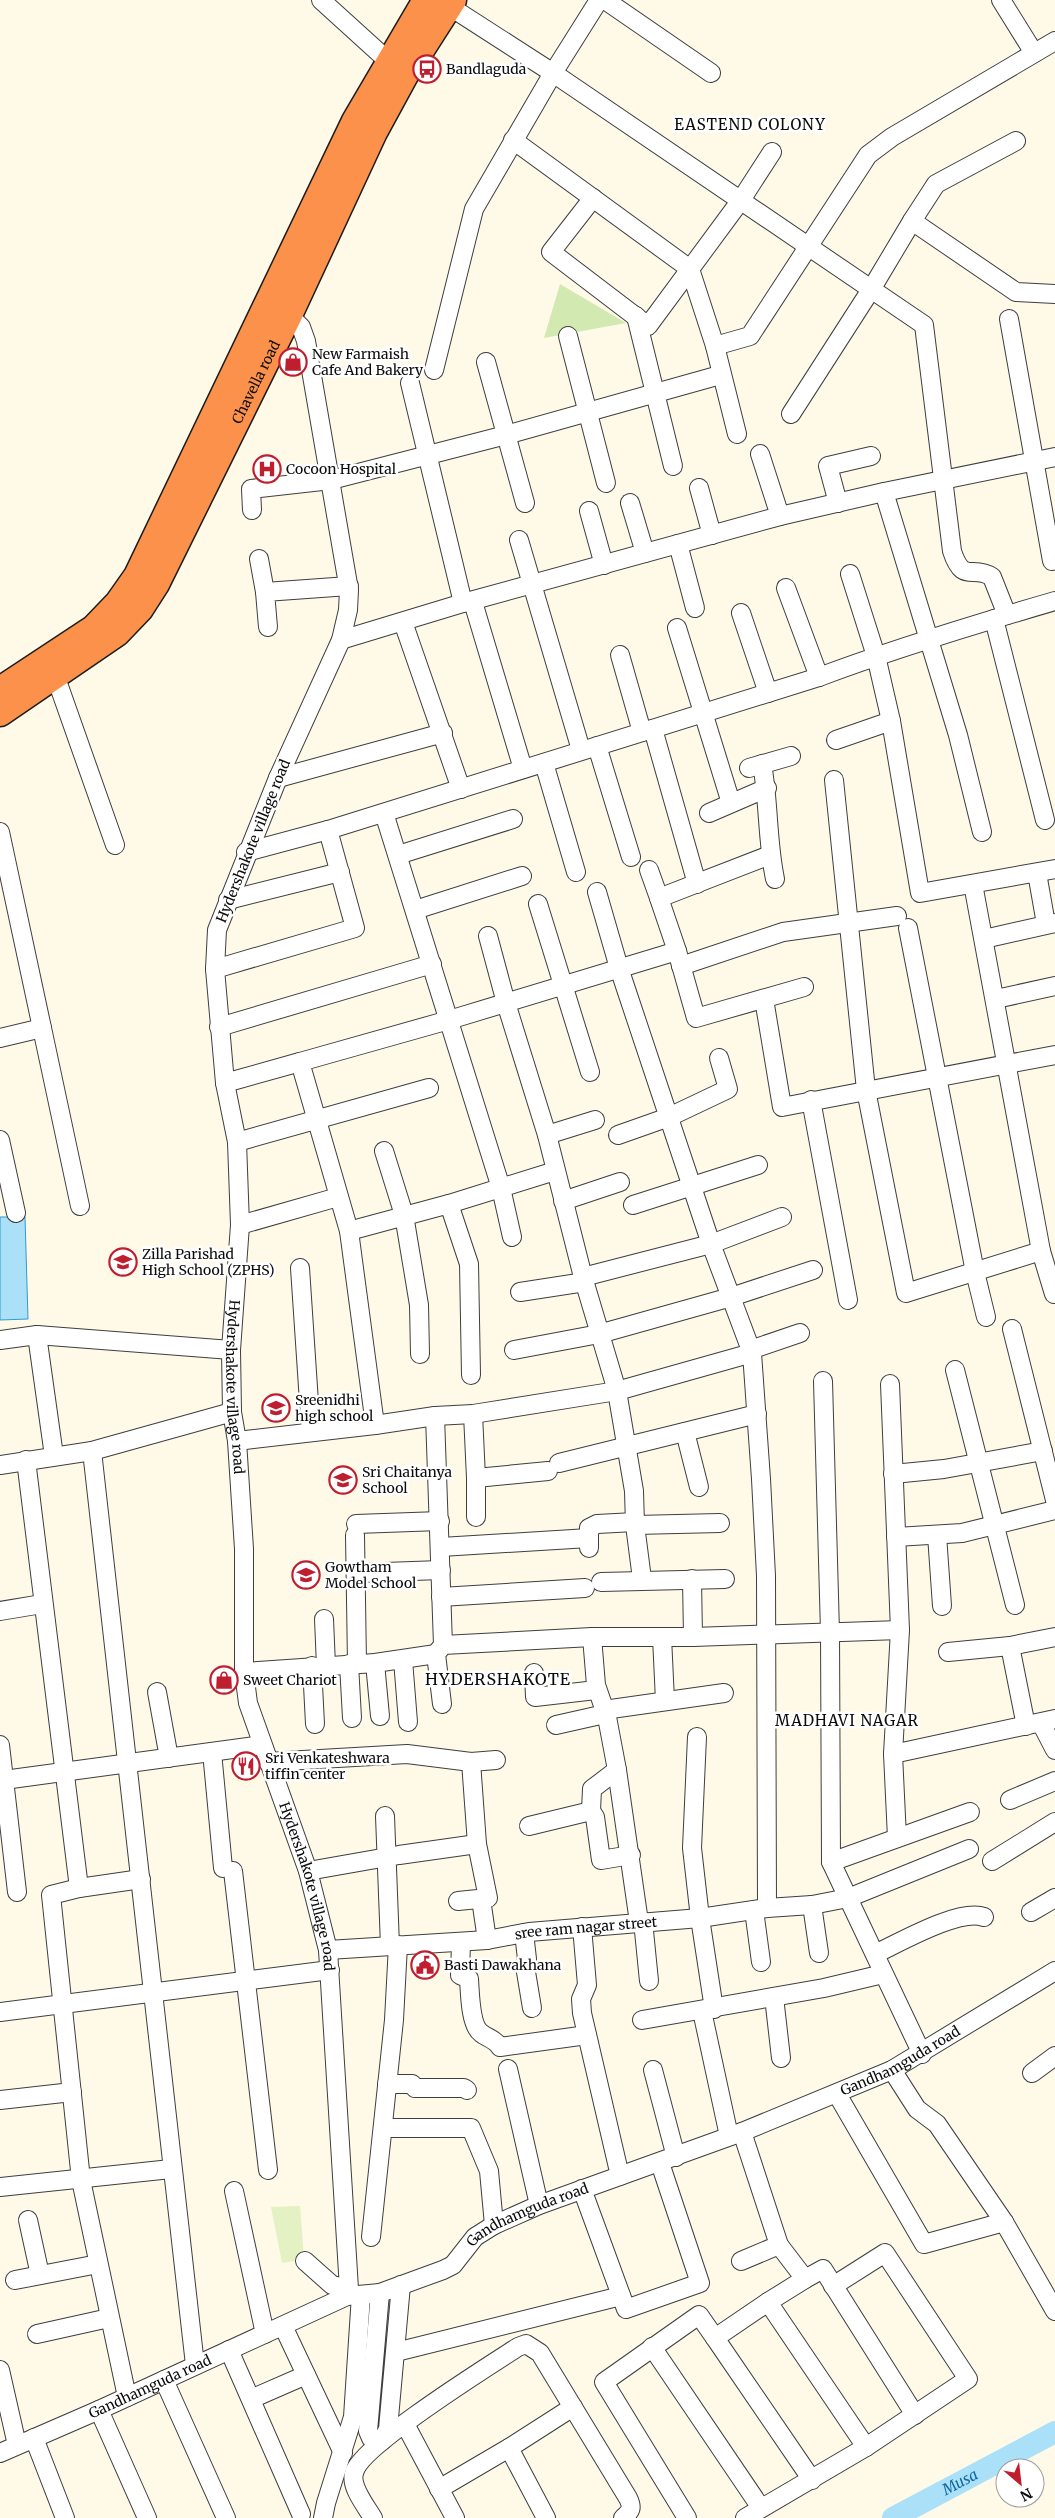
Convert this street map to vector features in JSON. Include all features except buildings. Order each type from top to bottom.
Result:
[{"type":"highway","name":"Chavella road","points":[[0,690],[94,628],[118,603],[132,583],[374,132],[397,68],[443,2]]},
{"type":"highway","name":"Chavella road","points":[[0,713],[117,633],[140,609],[156,584],[280,307]]},
{"type":"street","points":[[321,0],[397,68]]},
{"type":"street","points":[[434,370],[474,209],[553,73],[599,0]]},
{"type":"street","points":[[604,0],[711,73]]},
{"type":"street","points":[[1001,0],[1034,53]]},
{"type":"street","points":[[443,2],[553,73],[924,325],[942,480],[956,561],[964,572],[992,577],[1045,820]]},
{"type":"street","points":[[715,346],[750,336],[868,155],[892,137],[1055,41]]},
{"type":"street","points":[[513,140],[690,269],[715,346],[720,375],[737,434]]},
{"type":"street","points":[[790,414],[872,288],[936,184],[1016,141]]},
{"type":"street","points":[[593,198],[551,252],[648,326],[741,200],[772,152]]},
{"type":"street","points":[[912,221],[1016,292],[1055,294]]},
{"type":"street","name":"Hydershakote village road","points":[[280,307],[301,328],[306,341],[349,586],[348,610],[341,640],[246,852],[216,930],[215,970],[225,1083],[237,1142],[240,1225],[231,1350],[232,1412],[237,1441],[244,1548],[244,1672],[248,1702],[308,1871],[328,1950],[353,2294],[353,2417],[323,2518]]},
{"type":"street","points":[[636,316],[673,466]]},
{"type":"street","points":[[1009,320],[1052,561]]},
{"type":"street","points":[[568,336],[606,483]]},
{"type":"street","points":[[486,362],[524,503]]},
{"type":"street","points":[[252,510],[251,489],[331,480],[588,413],[720,375]]},
{"type":"street","points":[[410,383],[468,602],[523,769]]},
{"type":"street","points":[[760,454],[780,516]]},
{"type":"street","points":[[838,503],[828,466],[871,456]]},
{"type":"street","points":[[341,640],[468,602],[780,516],[884,492],[1055,457]]},
{"type":"street","points":[[699,488],[712,536]]},
{"type":"street","points":[[884,492],[958,735],[982,832]]},
{"type":"street","points":[[630,504],[645,553]]},
{"type":"street","points":[[589,511],[604,565]]},
{"type":"street","points":[[519,540],[531,586],[589,748],[631,857]]},
{"type":"street","points":[[678,544],[695,608]]},
{"type":"street","points":[[259,559],[265,592],[268,627]]},
{"type":"street","points":[[850,574],[876,656],[891,721],[920,893],[1055,870]]},
{"type":"street","points":[[265,592],[349,586]]},
{"type":"street","points":[[786,588],[819,677]]},
{"type":"street","points":[[246,852],[384,813],[1055,601]]},
{"type":"street","points":[[741,613],[768,693]]},
{"type":"street","points":[[403,622],[461,789]]},
{"type":"street","points":[[677,628],[731,803]]},
{"type":"street","points":[[620,655],[648,730],[697,884]]},
{"type":"street","points":[[55,675],[115,845]]},
{"type":"street","points":[[836,740],[891,721]]},
{"type":"street","points":[[278,778],[443,733]]},
{"type":"street","points":[[775,879],[770,855],[767,788],[756,766],[790,756]]},
{"type":"street","points":[[544,763],[576,872]]},
{"type":"street","points":[[834,780],[866,1090],[906,1293],[1041,1252]]},
{"type":"street","points":[[709,813],[767,788]]},
{"type":"street","points":[[384,813],[501,1188],[512,1237]]},
{"type":"street","points":[[398,855],[512,819]]},
{"type":"street","points":[[215,970],[355,928],[328,830]]},
{"type":"street","points":[[0,832],[80,1206]]},
{"type":"street","points":[[659,898],[770,855]]},
{"type":"street","points":[[650,870],[679,958],[696,1018],[804,987]]},
{"type":"street","points":[[228,900],[340,872]]},
{"type":"street","points":[[984,940],[1051,924],[1037,873]]},
{"type":"street","points":[[415,910],[522,876]]},
{"type":"street","points":[[973,884],[996,999],[1041,1252],[1054,1294]]},
{"type":"street","points":[[597,892],[619,968],[711,1244],[751,1351],[765,1557],[766,1635],[761,1962]]},
{"type":"street","points":[[538,904],[590,1072]]},
{"type":"street","points":[[225,1083],[449,1020],[619,968],[679,958],[783,932],[848,921],[902,922],[986,1317]]},
{"type":"street","points":[[488,936],[506,1003],[548,1135],[555,1171],[616,1391],[634,1491],[635,1524],[642,1579]]},
{"type":"street","points":[[220,1027],[432,964]]},
{"type":"street","points":[[996,999],[1055,986]]},
{"type":"street","points":[[764,999],[782,1107],[936,1076],[1008,1065],[1055,1055]]},
{"type":"street","points":[[0,1038],[42,1028]]},
{"type":"street","points":[[618,1135],[669,1117],[728,1089],[719,1058]]},
{"type":"street","points":[[300,1062],[349,1231],[375,1425]]},
{"type":"street","points":[[237,1142],[429,1088]]},
{"type":"street","points":[[811,1100],[848,1300]]},
{"type":"street","points":[[548,1135],[596,1120]]},
{"type":"street","points":[[0,1140],[16,1213]]},
{"type":"street","points":[[384,1151],[404,1215],[419,1305],[420,1354]]},
{"type":"street","points":[[633,1204],[758,1165]]},
{"type":"street","points":[[349,1231],[449,1204],[555,1171]]},
{"type":"street","points":[[563,1201],[620,1182]]},
{"type":"street","points":[[240,1225],[338,1197]]},
{"type":"street","points":[[449,1204],[469,1264],[471,1375]]},
{"type":"street","points":[[520,1292],[584,1279],[711,1244],[782,1217]]},
{"type":"street","points":[[300,1268],[311,1432]]},
{"type":"street","points":[[514,1350],[600,1334],[731,1297],[813,1270]]},
{"type":"street","points":[[1012,1329],[1055,1500]]},
{"type":"street","points":[[237,1441],[435,1416],[473,1414],[616,1391],[751,1351],[800,1333]]},
{"type":"street","points":[[0,1340],[36,1335],[231,1350]]},
{"type":"street","points":[[36,1335],[54,1456]]},
{"type":"street","points":[[955,1370],[1015,1605]]},
{"type":"street","points":[[823,1381],[830,1632],[830,1862],[922,2054]]},
{"type":"street","points":[[890,1384],[900,1630],[894,1754],[898,1838]]},
{"type":"street","points":[[0,1465],[92,1451],[232,1412]]},
{"type":"street","points":[[473,1414],[476,1517]]},
{"type":"street","points":[[476,1478],[554,1467],[626,1446],[756,1414]]},
{"type":"street","points":[[435,1416],[441,1547],[440,1649],[442,1704]]},
{"type":"street","points":[[685,1432],[699,1487]]},
{"type":"street","points":[[92,1451],[154,1991],[171,2169],[195,2365]]},
{"type":"street","points":[[893,1474],[944,1469],[1043,1451]]},
{"type":"street","points":[[26,1460],[42,1604],[79,1888]]},
{"type":"street","points":[[896,1536],[962,1533],[1055,1510]]},
{"type":"street","points":[[352,1718],[356,1573],[355,1529],[440,1521]]},
{"type":"street","points":[[441,1547],[589,1544],[589,1528],[597,1524],[720,1523]]},
{"type":"street","points":[[937,1535],[942,1606]]},
{"type":"street","points":[[356,1573],[440,1570]]},
{"type":"street","points":[[441,1597],[593,1585],[642,1579],[725,1579]]},
{"type":"street","points":[[692,1579],[694,1638]]},
{"type":"street","points":[[0,1611],[42,1604]]},
{"type":"street","points":[[315,1724],[324,1619]]},
{"type":"street","points":[[244,1672],[375,1664],[403,1660],[440,1649],[592,1637],[694,1638],[900,1630]]},
{"type":"street","points":[[592,1637],[596,1690],[605,1712],[617,1770],[649,1981]]},
{"type":"street","points":[[662,1637],[665,1701]]},
{"type":"street","points":[[948,1652],[1010,1646],[1055,1637]]},
{"type":"street","points":[[1010,1646],[1041,1722],[1055,1750]]},
{"type":"street","points":[[403,1660],[408,1722]]},
{"type":"street","points":[[375,1664],[380,1716]]},
{"type":"street","points":[[534,1673],[535,1697],[596,1690]]},
{"type":"street","points":[[157,1692],[169,1758]]},
{"type":"street","points":[[556,1725],[605,1712],[724,1693]]},
{"type":"street","points":[[894,1754],[1041,1722]]},
{"type":"street","points":[[697,1737],[692,1848],[708,2010],[736,2134],[780,2245],[805,2279]]},
{"type":"street","points":[[0,1745],[17,1892]]},
{"type":"street","points":[[4,1780],[262,1745]]},
{"type":"street","points":[[212,1752],[228,1870],[246,1981],[268,2170]]},
{"type":"street","points":[[268,1762],[407,1754],[471,1762],[496,1760]]},
{"type":"street","points":[[458,1901],[488,1898],[477,1844],[471,1762]]},
{"type":"street","points":[[617,1770],[592,1789],[590,1794],[591,1811],[595,1817],[601,1860],[631,1855]]},
{"type":"street","points":[[1010,1800],[1055,1781]]},
{"type":"street","points":[[530,1826],[591,1811]]},
{"type":"street","points":[[830,1862],[970,1812]]},
{"type":"street","points":[[371,2237],[394,2020],[394,1946],[385,1816]]},
{"type":"street","points":[[992,1861],[1055,1822]]},
{"type":"street","points":[[308,1871],[477,1844]]},
{"type":"street","name":"sree ram nagar street","points":[[328,1950],[486,1940],[524,1932],[641,1921],[700,1918],[761,1909],[812,1905],[846,1898],[969,1849]]},
{"type":"street","points":[[127,2397],[81,2180],[64,2004],[50,1895],[79,1888],[141,1879]]},
{"type":"street","points":[[1031,1912],[1055,1898]]},
{"type":"street","points":[[481,1899],[486,1940]]},
{"type":"street","points":[[812,1905],[819,1953]]},
{"type":"street","points":[[875,1954],[948,1921],[976,1914],[984,1917]]},
{"type":"street","points":[[582,1927],[587,1985],[581,1999],[582,2013],[620,2176]]},
{"type":"street","points":[[524,1932],[527,1959],[524,1966],[532,2008]]},
{"type":"street","points":[[461,1942],[460,1976],[469,1979],[472,2011],[479,2032],[497,2042],[500,2047],[587,2035]]},
{"type":"street","points":[[0,2012],[330,1970]]},
{"type":"street","name":"Gandhamguda road","points":[[0,2453],[353,2294],[380,2293],[453,2264],[475,2237],[494,2225],[539,2206],[736,2134],[892,2070],[922,2054],[1055,1971]]},
{"type":"street","points":[[642,2020],[708,2010],[883,1974]]},
{"type":"street","points":[[774,1997],[781,2058]]},
{"type":"street","points":[[1032,2073],[1055,2056]]},
{"type":"street","points":[[508,2069],[539,2206]]},
{"type":"street","points":[[582,2190],[626,2309],[700,2283],[668,2160],[653,2070]]},
{"type":"street","points":[[892,2070],[917,2109],[938,2124],[968,2172],[1004,2222],[1055,2311]]},
{"type":"street","points":[[387,2084],[412,2084],[415,2088],[464,2088],[467,2090]]},
{"type":"street","points":[[0,2100],[72,2092]]},
{"type":"street","points":[[836,2094],[924,2244],[1004,2222]]},
{"type":"street","points":[[383,2128],[471,2128],[489,2171],[494,2225]]},
{"type":"street","points":[[0,2187],[81,2180],[171,2169]]},
{"type":"street","points":[[234,2190],[265,2334]]},
{"type":"street","points":[[28,2220],[40,2275]]},
{"type":"street","points":[[741,2261],[780,2245]]},
{"type":"street","points":[[745,2518],[866,2448],[968,2379],[885,2253],[833,2286]]},
{"type":"street","points":[[305,2261],[332,2285],[353,2294]]},
{"type":"street","points":[[15,2280],[98,2264]]},
{"type":"street","points":[[715,2338],[768,2302],[822,2270],[915,2415]]},
{"type":"street","points":[[382,2440],[388,2429],[401,2285]]},
{"type":"street","points":[[380,2293],[368,2432],[372,2438],[382,2440]]},
{"type":"street","points":[[396,2352],[621,2296]]},
{"type":"street","points":[[768,2302],[866,2448]]},
{"type":"street","points":[[687,2518],[604,2382],[699,2315],[812,2480]]},
{"type":"street","points":[[37,2334],[109,2318]]},
{"type":"street","points":[[283,2326],[343,2453]]},
{"type":"street","points":[[372,2518],[354,2482],[354,2472],[360,2462],[382,2440],[518,2347],[526,2344],[540,2353],[631,2505],[630,2512],[623,2518]]},
{"type":"street","points":[[652,2347],[761,2508]]},
{"type":"street","points":[[229,2350],[302,2514]]},
{"type":"street","points":[[0,2370],[17,2445]]},
{"type":"street","points":[[251,2400],[306,2376]]},
{"type":"street","points":[[164,2380],[226,2518]]},
{"type":"street","points":[[440,2489],[573,2407]]},
{"type":"street","points":[[99,2410],[147,2518]]},
{"type":"street","points":[[405,2424],[455,2518]]},
{"type":"street","points":[[34,2438],[65,2518]]},
{"type":"street","points":[[509,2448],[541,2516]]},
{"type":"green space","points":[[560,284],[626,323],[544,338]]},
{"type":"green space","points":[[300,2206],[304,2259],[282,2263],[271,2207]]},
{"type":"water","points":[[0,1217],[25,1217],[28,1319],[0,1320]]},
{"type":"waterway","name":"Musa","points":[[893,2518],[1055,2432]]},
{"type":"place","name":"Bandlaguda","points":[[427,69]]},
{"type":"place","name":"New Farmaish Cafe And Bakery","points":[[293,362]]},
{"type":"place","name":"Cocoon Hospital","points":[[267,469]]},
{"type":"place","name":"Zilla Parishad High School (ZPHS)","points":[[123,1262]]},
{"type":"place","name":"Sreenidhi high school","points":[[276,1408]]},
{"type":"place","name":"Sri Chaitanya School","points":[[343,1480]]},
{"type":"place","name":"Gowtham Model School","points":[[306,1575]]},
{"type":"place","name":"Sweet Chariot","points":[[224,1680]]},
{"type":"place","name":"Sri Venkateshwara tiffin center","points":[[246,1766]]},
{"type":"place","name":"Basti Dawakhana","points":[[425,1965]]},
{"type":"district","name":"EASTEND COLONY","points":[[750,125]]},
{"type":"district","name":"HYDERSHAKOTE","points":[[498,1679]]},
{"type":"district","name":"MADHAVI NAGAR","points":[[847,1721]]}]
